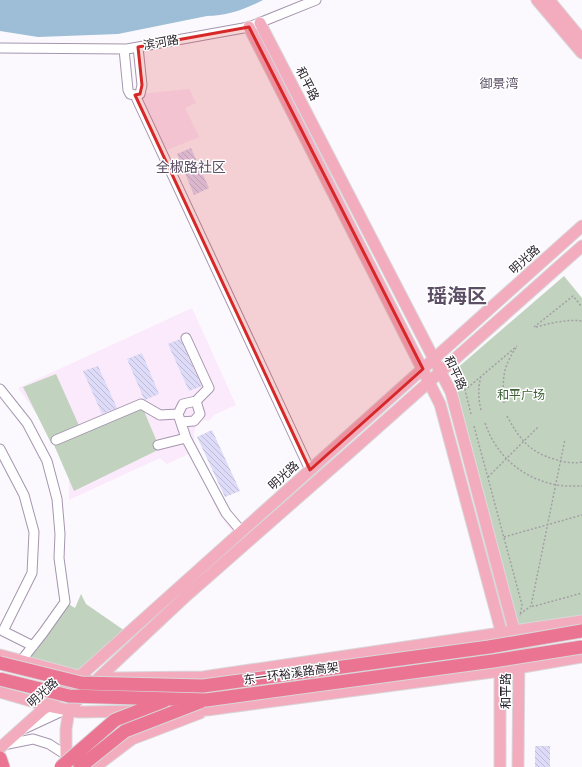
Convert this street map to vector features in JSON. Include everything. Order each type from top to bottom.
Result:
[{"type":"highway","name":"东一环裕溪路高架","points":[[0,663],[81,684],[203,686],[489,647],[582,631]]},
{"type":"highway","name":"东一环裕溪路高架","points":[[0,679],[69,696],[207,705],[582,647]]},
{"type":"highway","points":[[61,767],[115,720],[203,686]]},
{"type":"highway","points":[[80,767],[125,731],[207,705]]},
{"type":"highway","points":[[1,750],[3,767]]},
{"type":"main road","points":[[537,0],[582,53]]},
{"type":"main road","points":[[549,0],[582,40]]},
{"type":"main road","name":"和平路","points":[[260,23],[451,392],[519,649],[518,767]]},
{"type":"main road","name":"和平路","points":[[249,27],[440,404],[500,626],[500,767]]},
{"type":"main road","name":"明光路","points":[[1,750],[80,676],[582,226]]},
{"type":"main road","points":[[68,767],[66,755],[66,729],[69,709],[87,689],[186,596],[582,246]]},
{"type":"main road","points":[[0,655],[87,678],[203,677],[582,621]]},
{"type":"main road","points":[[0,692],[48,706],[79,712],[207,705],[500,671],[582,657]]},
{"type":"main road","points":[[95,767],[132,739],[207,705]]},
{"type":"street","name":"滨河路","points":[[0,48],[124,49],[138,47],[249,27],[316,0]]},
{"type":"street","points":[[124,49],[128,90],[130,94],[135,95],[140,94],[142,85],[138,47]]},
{"type":"street","points":[[135,95],[310,470]]},
{"type":"street","points":[[186,338],[209,388],[196,401],[183,404],[180,418],[186,438],[226,513],[242,532]]},
{"type":"street","points":[[0,389],[27,423],[47,461],[57,499],[60,534],[59,558],[65,602],[44,633],[22,661]]},
{"type":"street","points":[[56,440],[141,404],[160,415],[194,421],[200,414],[196,401]]},
{"type":"street","points":[[158,445],[186,438]]},
{"type":"street","points":[[0,449],[24,495],[34,532],[32,573],[3,631],[33,646]]},
{"type":"street","points":[[20,731],[135,678]]},
{"type":"street","points":[[1,750],[33,739],[49,744],[66,755]]},
{"type":"path","points":[[582,307],[573,296],[534,328],[555,322],[582,322]]},
{"type":"path","points":[[471,414],[465,390],[517,346],[507,362],[503,390],[504,403]]},
{"type":"path","points":[[481,376],[479,387],[479,401],[481,410]]},
{"type":"path","points":[[507,416],[514,430],[531,449],[544,456],[561,461],[582,462]]},
{"type":"path","points":[[485,423],[496,446],[516,467],[540,480],[567,486],[582,486]]},
{"type":"path","points":[[474,426],[522,605],[514,631]]},
{"type":"path","points":[[487,477],[539,426]]},
{"type":"path","points":[[531,606],[565,439]]},
{"type":"path","points":[[504,537],[582,515]]},
{"type":"path","points":[[520,614],[531,606],[582,593]]},
{"type":"highlighted area","points":[[249,27],[423,369],[310,470],[135,95],[140,94],[142,85],[138,47]]},
{"type":"shaded area","points":[[189,89],[196,103],[185,108],[199,137],[162,152],[135,95]]},
{"type":"shaded area","points":[[192,308],[236,405],[214,415],[209,421],[204,420],[201,422],[196,427],[194,440],[228,509],[246,528],[236,537],[219,514],[191,453],[167,464],[160,458],[69,500],[69,476],[47,428],[18,388]]},
{"type":"green space","name":"和平广场","points":[[564,276],[582,298],[582,621],[514,631],[518,622],[456,386],[455,370]]},
{"type":"green space","points":[[56,374],[81,430],[51,443],[23,387]]},
{"type":"green space","points":[[141,404],[160,449],[74,491],[54,445]]},
{"type":"green space","points":[[81,594],[86,604],[128,633],[81,676],[21,661],[65,602],[75,608]]},
{"type":"water","points":[[0,0],[263,0],[243,9],[229,13],[118,34],[38,37],[0,31]]},
{"type":"building","points":[[191,148],[209,188],[194,195],[177,154]]},
{"type":"building","points":[[180,339],[202,386],[189,391],[168,344]]},
{"type":"building","points":[[142,353],[159,394],[145,400],[127,359]]},
{"type":"building","points":[[98,366],[117,408],[102,414],[83,371]]},
{"type":"building","points":[[212,430],[240,491],[225,497],[197,437]]},
{"type":"building","points":[[535,746],[550,746],[550,767],[535,767]]},
{"type":"district","name":"御景湾","points":[[499,84]]},
{"type":"district","name":"全椒路社区","points":[[191,168]]},
{"type":"district","name":"瑶海区","points":[[457,297]]}]
